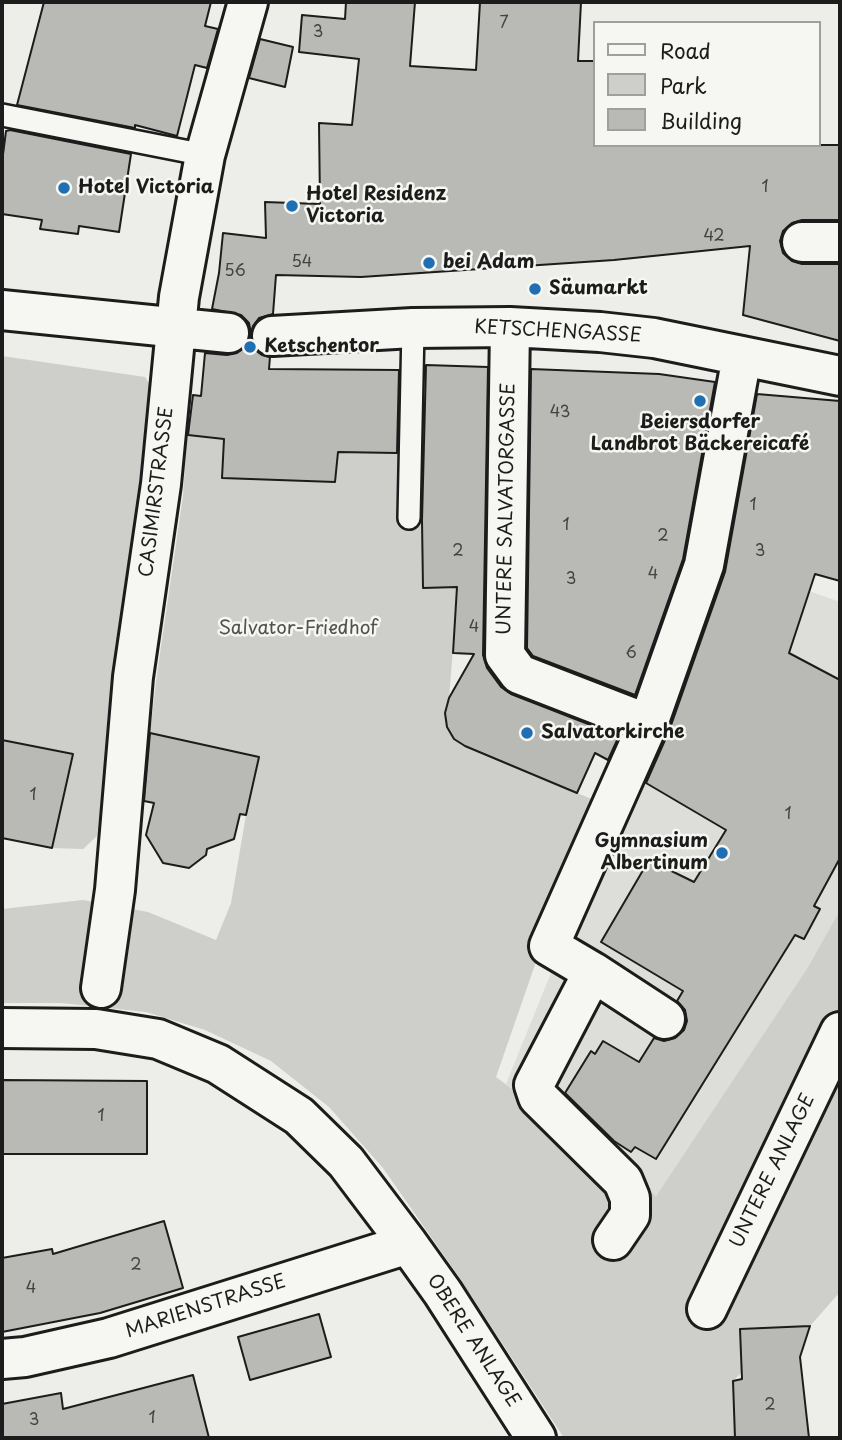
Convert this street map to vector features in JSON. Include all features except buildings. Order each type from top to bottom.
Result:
[{"type":"street","name":"CASIMIRSTRASSE","points":[[101,988],[115,890],[132,677],[161,484],[174,329],[205,155],[248,2]]},
{"type":"street","points":[[802,242],[840,243]]},
{"type":"street","points":[[2,310],[229,333]]},
{"type":"street","name":"KETSCHENGASSE","points":[[272,336],[413,328],[510,327],[600,332],[654,338],[840,376]]},
{"type":"street","name":"UNTERE SALVATORGASSE","points":[[510,327],[505,655],[519,674],[648,724]]},
{"type":"street","points":[[665,1019],[549,946],[648,724],[704,565],[742,356]]},
{"type":"street","points":[[593,972],[534,1085],[538,1097],[623,1181],[630,1198],[630,1215],[613,1240]]},
{"type":"street","name":"OBERE ANLAGE","points":[[2,1028],[96,1029],[158,1039],[218,1064],[299,1116],[346,1162],[408,1244],[536,1438]]},
{"type":"street","name":"UNTERE ANLAGE","points":[[707,1309],[840,1032]]},
{"type":"street","name":"MARIENSTRASSE","points":[[2,1359],[25,1357],[109,1338],[408,1244]]},
{"type":"lane","points":[[2,115],[205,155]]},
{"type":"lane","points":[[409,519],[413,328]]},
{"type":"shaded area","name":"Gymnasium Albertinum","points":[[715,568],[725,568],[840,602],[840,910],[808,967],[656,1196],[506,1084]]},
{"type":"green space","points":[[2,356],[145,377],[152,388],[97,836],[83,849],[52,848],[73,754],[2,740]]},
{"type":"green space","name":"Salvator-Friedhof","points":[[187,435],[224,439],[223,478],[335,482],[338,452],[404,453],[409,518],[422,519],[423,587],[458,587],[449,698],[445,713],[447,727],[454,739],[465,746],[601,803],[545,936],[496,1077],[656,1196],[808,967],[840,910],[840,1292],[810,1326],[740,1329],[741,1373],[733,1381],[735,1438],[564,1438],[461,1280],[383,1168],[329,1107],[271,1061],[205,1030],[146,1012],[61,1003],[2,1003],[2,909],[83,900],[148,912],[216,940],[231,903],[258,757],[150,733],[183,496]]},
{"type":"place","name":"Hotel Victoria","points":[[64,188]]},
{"type":"place","name":"Hotel Residenz Victoria","points":[[292,206]]},
{"type":"place","name":"bei Adam","points":[[429,263]]},
{"type":"place","name":"Säumarkt","points":[[535,289]]},
{"type":"place","name":"Ketschentor","points":[[250,347]]},
{"type":"place","name":"Beiersdorfer Landbrot Bäckereicafé","points":[[700,401]]},
{"type":"place","name":"Salvatorkirche","points":[[527,733]]},
{"type":"place","name":"Gymnasium Albertinum","points":[[722,853]]}]
